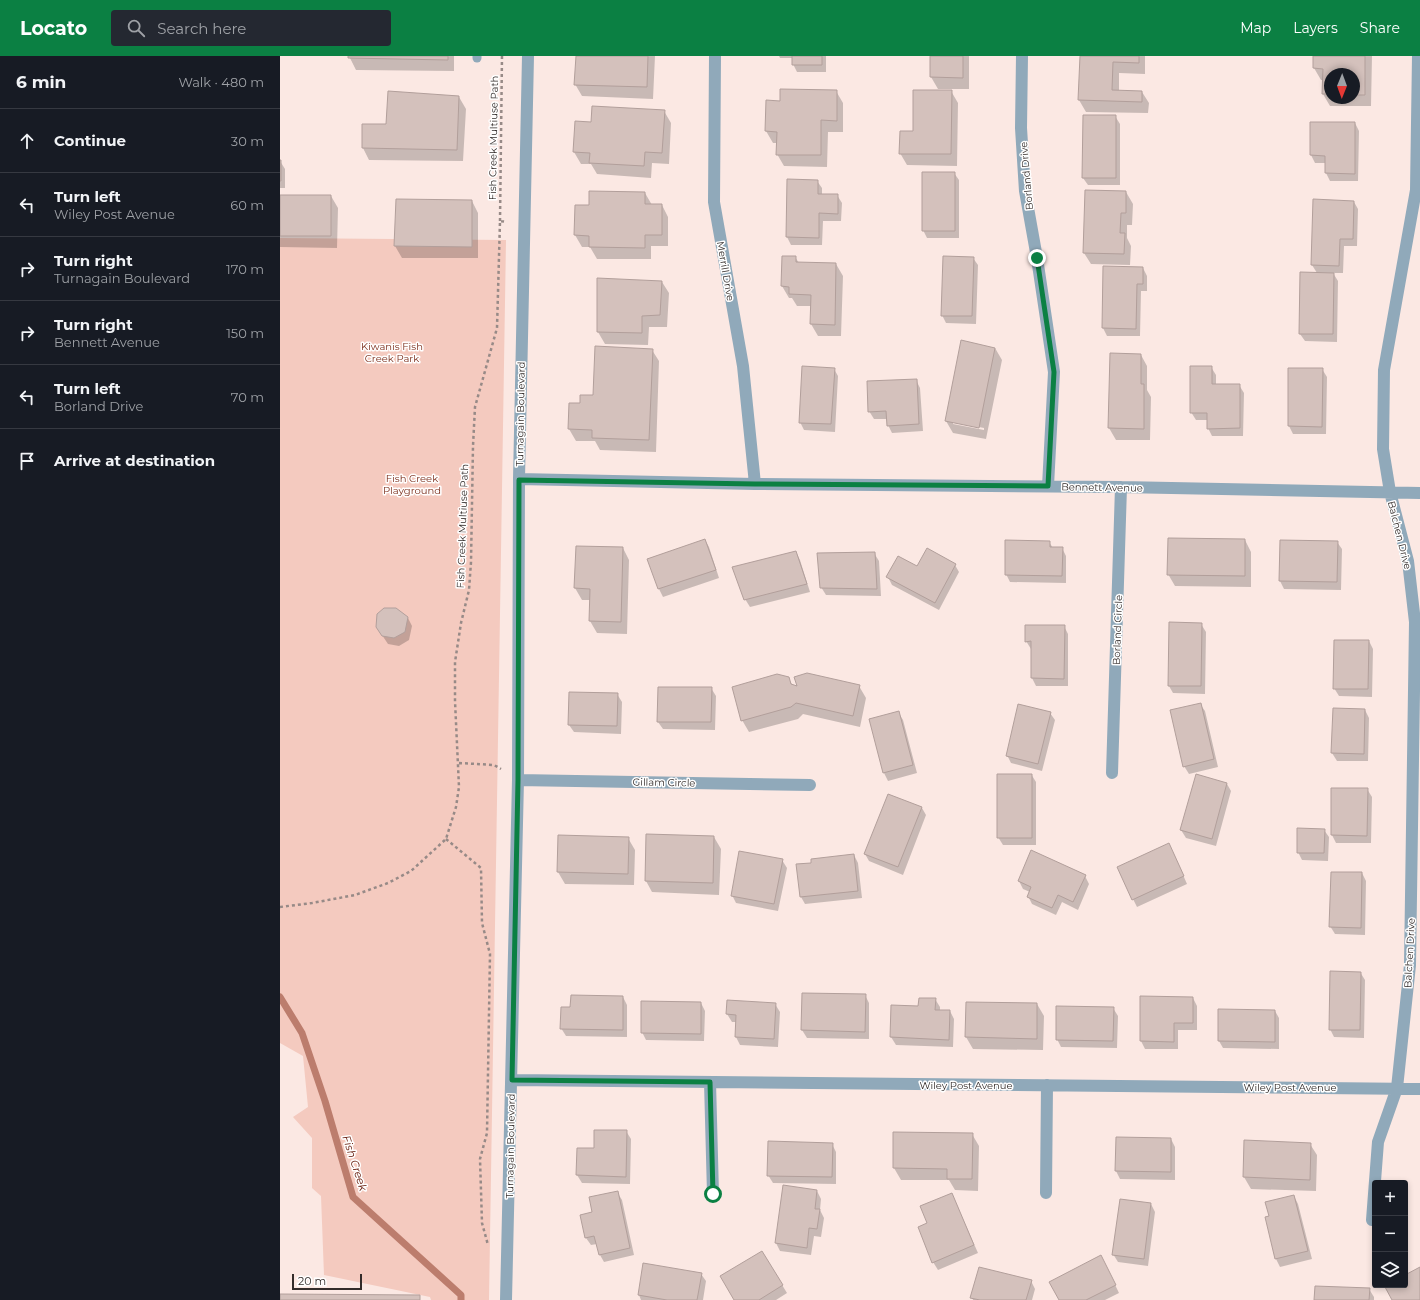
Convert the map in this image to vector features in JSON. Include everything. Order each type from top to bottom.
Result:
[{"type":"street","name":"Turnagain Boulevard","points":[[506,1300],[518,780],[519,480],[528,56]]},
{"type":"street","name":"Merrill Drive","points":[[715,56],[714,202],[743,366],[755,484]]},
{"type":"street","name":"Borland Drive","points":[[1022,56],[1021,128],[1025,191],[1037,258],[1054,372],[1048,486]]},
{"type":"street","name":"Balchen Drive","points":[[1372,1216],[1378,1142],[1397,1088],[1410,965],[1415,622],[1408,561],[1390,492],[1383,449],[1384,370],[1416,190],[1418,56]]},
{"type":"street","name":"Bennett Avenue","points":[[519,480],[755,484],[1122,487],[1420,493]]},
{"type":"street","name":"Borland Circle","points":[[1112,773],[1122,487]]},
{"type":"street","name":"Gillam Circle","points":[[518,780],[810,785]]},
{"type":"street","name":"Wiley Post Avenue","points":[[512,1080],[1420,1089]]},
{"type":"street","points":[[710,1082],[713,1194]]},
{"type":"street","points":[[1046,1193],[1048,1085]]},
{"type":"path","name":"Fish Creek Multiuse Path","points":[[446,839],[456,807],[458,787],[459,763],[455,701],[456,662],[461,623],[469,590],[471,562],[473,446],[476,407],[496,328],[500,221],[502,56]]},
{"type":"path","points":[[500,221],[524,222]]},
{"type":"path","points":[[459,763],[494,764],[518,780]]},
{"type":"path","points":[[280,906],[312,903],[355,895],[388,883],[411,871],[446,839],[481,868],[482,923],[490,954],[487,1133],[480,1159],[482,1223],[490,1251]]},
{"type":"green space","name":"Kiwanis Fish Creek Park","points":[[280,238],[506,240],[489,1300],[431,1300],[430,1297],[324,1275],[321,1196],[312,1188],[312,1138],[293,1117],[308,1107],[303,1056],[280,1043]]},
{"type":"building","points":[[348,56],[448,56],[448,60],[348,58]]},
{"type":"building","points":[[576,56],[648,56],[647,87],[574,85]]},
{"type":"building","points":[[792,56],[822,56],[822,65],[792,65]]},
{"type":"building","points":[[930,56],[963,56],[963,78],[930,77]]},
{"type":"building","points":[[1080,56],[1139,56],[1139,63],[1113,62],[1112,90],[1142,91],[1142,102],[1078,100]]},
{"type":"building","points":[[1313,56],[1365,56],[1365,95],[1360,95],[1360,68],[1324,68],[1324,94],[1322,94],[1323,69],[1313,68]]},
{"type":"building","points":[[780,89],[837,90],[837,121],[821,120],[821,155],[776,155],[777,132],[765,131],[766,100],[780,101]]},
{"type":"building","points":[[913,90],[952,90],[951,154],[899,154],[900,131],[913,131]]},
{"type":"building","points":[[388,91],[459,96],[457,150],[362,148],[362,124],[386,124]]},
{"type":"building","points":[[592,106],[665,110],[662,153],[645,152],[644,166],[589,163],[590,153],[573,152],[575,121],[591,122]]},
{"type":"building","points":[[1083,115],[1116,115],[1116,178],[1082,178]]},
{"type":"building","points":[[1310,122],[1355,122],[1355,174],[1325,173],[1325,156],[1310,155]]},
{"type":"building","points":[[281,160],[281,181],[280,181]]},
{"type":"building","points":[[922,172],[955,172],[955,231],[922,231]]},
{"type":"building","points":[[787,179],[818,180],[818,194],[838,194],[838,214],[819,213],[819,238],[786,237]]},
{"type":"building","points":[[1085,190],[1126,191],[1126,213],[1121,213],[1120,233],[1125,233],[1124,254],[1083,253]]},
{"type":"building","points":[[589,191],[645,192],[645,204],[662,204],[662,235],[645,235],[645,248],[589,247],[589,236],[574,235],[575,205],[589,205]]},
{"type":"building","points":[[280,195],[331,195],[331,236],[280,236]]},
{"type":"building","points":[[396,199],[472,200],[472,247],[394,246]]},
{"type":"building","points":[[1313,199],[1354,201],[1353,239],[1340,239],[1339,266],[1311,265]]},
{"type":"building","points":[[782,256],[796,256],[796,262],[836,263],[835,325],[810,324],[811,295],[789,294],[789,287],[781,286]]},
{"type":"building","points":[[943,256],[974,257],[972,316],[941,316]]},
{"type":"building","points":[[1103,266],[1143,267],[1143,284],[1137,284],[1136,329],[1102,328]]},
{"type":"building","points":[[1300,272],[1334,273],[1333,334],[1299,334]]},
{"type":"building","points":[[597,278],[662,281],[660,315],[642,316],[642,333],[597,332]]},
{"type":"building","points":[[961,340],[995,348],[979,428],[945,421]]},
{"type":"building","points":[[595,346],[653,349],[649,440],[592,438],[592,430],[568,429],[569,403],[580,403],[580,395],[593,395]]},
{"type":"building","points":[[1110,353],[1141,354],[1141,384],[1144,384],[1144,429],[1108,428]]},
{"type":"building","points":[[802,366],[835,368],[831,424],[799,423]]},
{"type":"building","points":[[1190,366],[1212,366],[1212,384],[1240,384],[1240,428],[1207,429],[1207,413],[1190,413]]},
{"type":"building","points":[[1288,368],[1323,368],[1322,427],[1288,426]]},
{"type":"building","points":[[917,379],[919,424],[887,426],[886,411],[868,412],[867,381]]},
{"type":"building","points":[[1168,538],[1245,539],[1245,576],[1167,575]]},
{"type":"building","points":[[705,539],[716,570],[658,589],[647,559]]},
{"type":"building","points":[[1005,540],[1050,541],[1050,547],[1063,547],[1062,576],[1005,575]]},
{"type":"building","points":[[1280,540],[1338,541],[1337,582],[1279,581]]},
{"type":"building","points":[[576,546],[623,547],[621,622],[589,621],[590,589],[574,588]]},
{"type":"building","points":[[927,548],[956,564],[935,603],[886,577],[898,556],[917,566]]},
{"type":"building","points":[[796,551],[807,584],[744,600],[732,567]]},
{"type":"building","points":[[875,552],[877,589],[820,588],[817,553]]},
{"type":"building","points":[[384,608],[396,608],[408,617],[405,632],[394,638],[382,636],[376,627],[377,614]]},
{"type":"building","points":[[1169,622],[1202,623],[1201,686],[1168,686]]},
{"type":"building","points":[[1025,625],[1065,625],[1064,679],[1031,678],[1031,641],[1025,642]]},
{"type":"building","points":[[1334,640],[1369,640],[1368,689],[1333,689]]},
{"type":"building","points":[[807,673],[860,685],[853,716],[796,703],[791,707],[741,721],[732,687],[777,674],[789,677],[791,684],[797,686],[794,677]]},
{"type":"building","points":[[658,687],[712,687],[711,722],[657,722]]},
{"type":"building","points":[[569,692],[618,693],[617,726],[568,725]]},
{"type":"building","points":[[1201,703],[1214,759],[1183,767],[1170,710]]},
{"type":"building","points":[[1018,704],[1051,712],[1038,764],[1006,756]]},
{"type":"building","points":[[1333,708],[1365,709],[1364,754],[1331,753]]},
{"type":"building","points":[[899,711],[913,765],[883,773],[869,719]]},
{"type":"building","points":[[997,774],[1032,774],[1032,838],[997,838]]},
{"type":"building","points":[[1196,774],[1227,783],[1212,839],[1180,830]]},
{"type":"building","points":[[1331,788],[1368,788],[1367,836],[1331,835]]},
{"type":"building","points":[[888,794],[922,807],[898,867],[864,854]]},
{"type":"building","points":[[1297,828],[1325,829],[1324,853],[1297,853]]},
{"type":"building","points":[[646,834],[714,836],[713,883],[645,881]]},
{"type":"building","points":[[558,835],[629,837],[628,874],[557,872]]},
{"type":"building","points":[[1169,843],[1184,876],[1132,900],[1117,867]]},
{"type":"building","points":[[1031,850],[1086,875],[1073,902],[1058,895],[1052,908],[1027,897],[1031,887],[1018,881]]},
{"type":"building","points":[[739,851],[783,859],[774,904],[731,896]]},
{"type":"building","points":[[854,854],[858,891],[800,897],[796,864],[811,863],[811,859]]},
{"type":"building","points":[[1331,872],[1362,872],[1361,928],[1329,927]]},
{"type":"building","points":[[1330,971],[1361,972],[1360,1030],[1329,1030]]},
{"type":"building","points":[[802,993],[866,994],[865,1032],[801,1030]]},
{"type":"building","points":[[571,995],[623,996],[623,1030],[560,1029],[561,1007],[570,1007]]},
{"type":"building","points":[[1140,996],[1193,997],[1193,1023],[1174,1023],[1174,1042],[1140,1041]]},
{"type":"building","points":[[919,998],[936,998],[935,1010],[950,1010],[949,1040],[890,1037],[891,1005],[918,1006]]},
{"type":"building","points":[[727,1000],[776,1003],[774,1039],[735,1037],[736,1015],[726,1014]]},
{"type":"building","points":[[641,1001],[701,1002],[701,1034],[641,1033]]},
{"type":"building","points":[[966,1002],[1037,1003],[1037,1039],[965,1037]]},
{"type":"building","points":[[1056,1006],[1114,1007],[1113,1041],[1056,1040]]},
{"type":"building","points":[[1218,1009],[1275,1010],[1275,1042],[1218,1041]]},
{"type":"building","points":[[594,1130],[627,1130],[626,1177],[576,1175],[577,1148],[594,1148]]},
{"type":"building","points":[[893,1132],[973,1133],[972,1179],[947,1179],[947,1169],[893,1168]]},
{"type":"building","points":[[1116,1137],[1171,1138],[1171,1172],[1115,1171]]},
{"type":"building","points":[[1244,1140],[1311,1143],[1310,1180],[1243,1177]]},
{"type":"building","points":[[768,1141],[833,1143],[832,1177],[767,1176]]},
{"type":"building","points":[[783,1185],[817,1190],[815,1209],[820,1209],[817,1229],[809,1228],[807,1248],[775,1243]]},
{"type":"building","points":[[618,1191],[630,1248],[599,1255],[594,1236],[585,1238],[580,1215],[592,1212],[589,1197]]},
{"type":"building","points":[[952,1193],[974,1245],[932,1263],[918,1227],[927,1223],[920,1206]]},
{"type":"building","points":[[1294,1195],[1308,1251],[1275,1259],[1265,1217],[1269,1216],[1265,1202]]},
{"type":"building","points":[[1120,1199],[1151,1203],[1144,1259],[1112,1255]]},
{"type":"building","points":[[762,1251],[783,1285],[759,1300],[734,1300],[720,1276]]},
{"type":"building","points":[[1101,1255],[1116,1285],[1086,1300],[1059,1300],[1049,1282]]},
{"type":"building","points":[[643,1263],[702,1273],[697,1300],[667,1300],[638,1295]]},
{"type":"building","points":[[979,1267],[1032,1280],[1026,1300],[980,1300],[970,1298]]},
{"type":"building","points":[[1420,1267],[1420,1300],[1392,1300],[1386,1288],[1408,1288],[1408,1273]]},
{"type":"building","points":[[1315,1286],[1370,1288],[1369,1300],[1314,1300]]},
{"type":"building","points":[[280,1294],[420,1295],[420,1300],[280,1300]]},
{"type":"waterway","name":"Fish Creek","points":[[280,997],[302,1033],[325,1101],[353,1197],[461,1295],[461,1300]]},
{"type":"route","points":[[713,1194],[710,1082],[512,1080],[518,780],[519,480],[755,484],[1048,486],[1054,372],[1037,258]]},
{"type":"park label","name":"Fish Creek Playground","points":[[412,484]]}]
